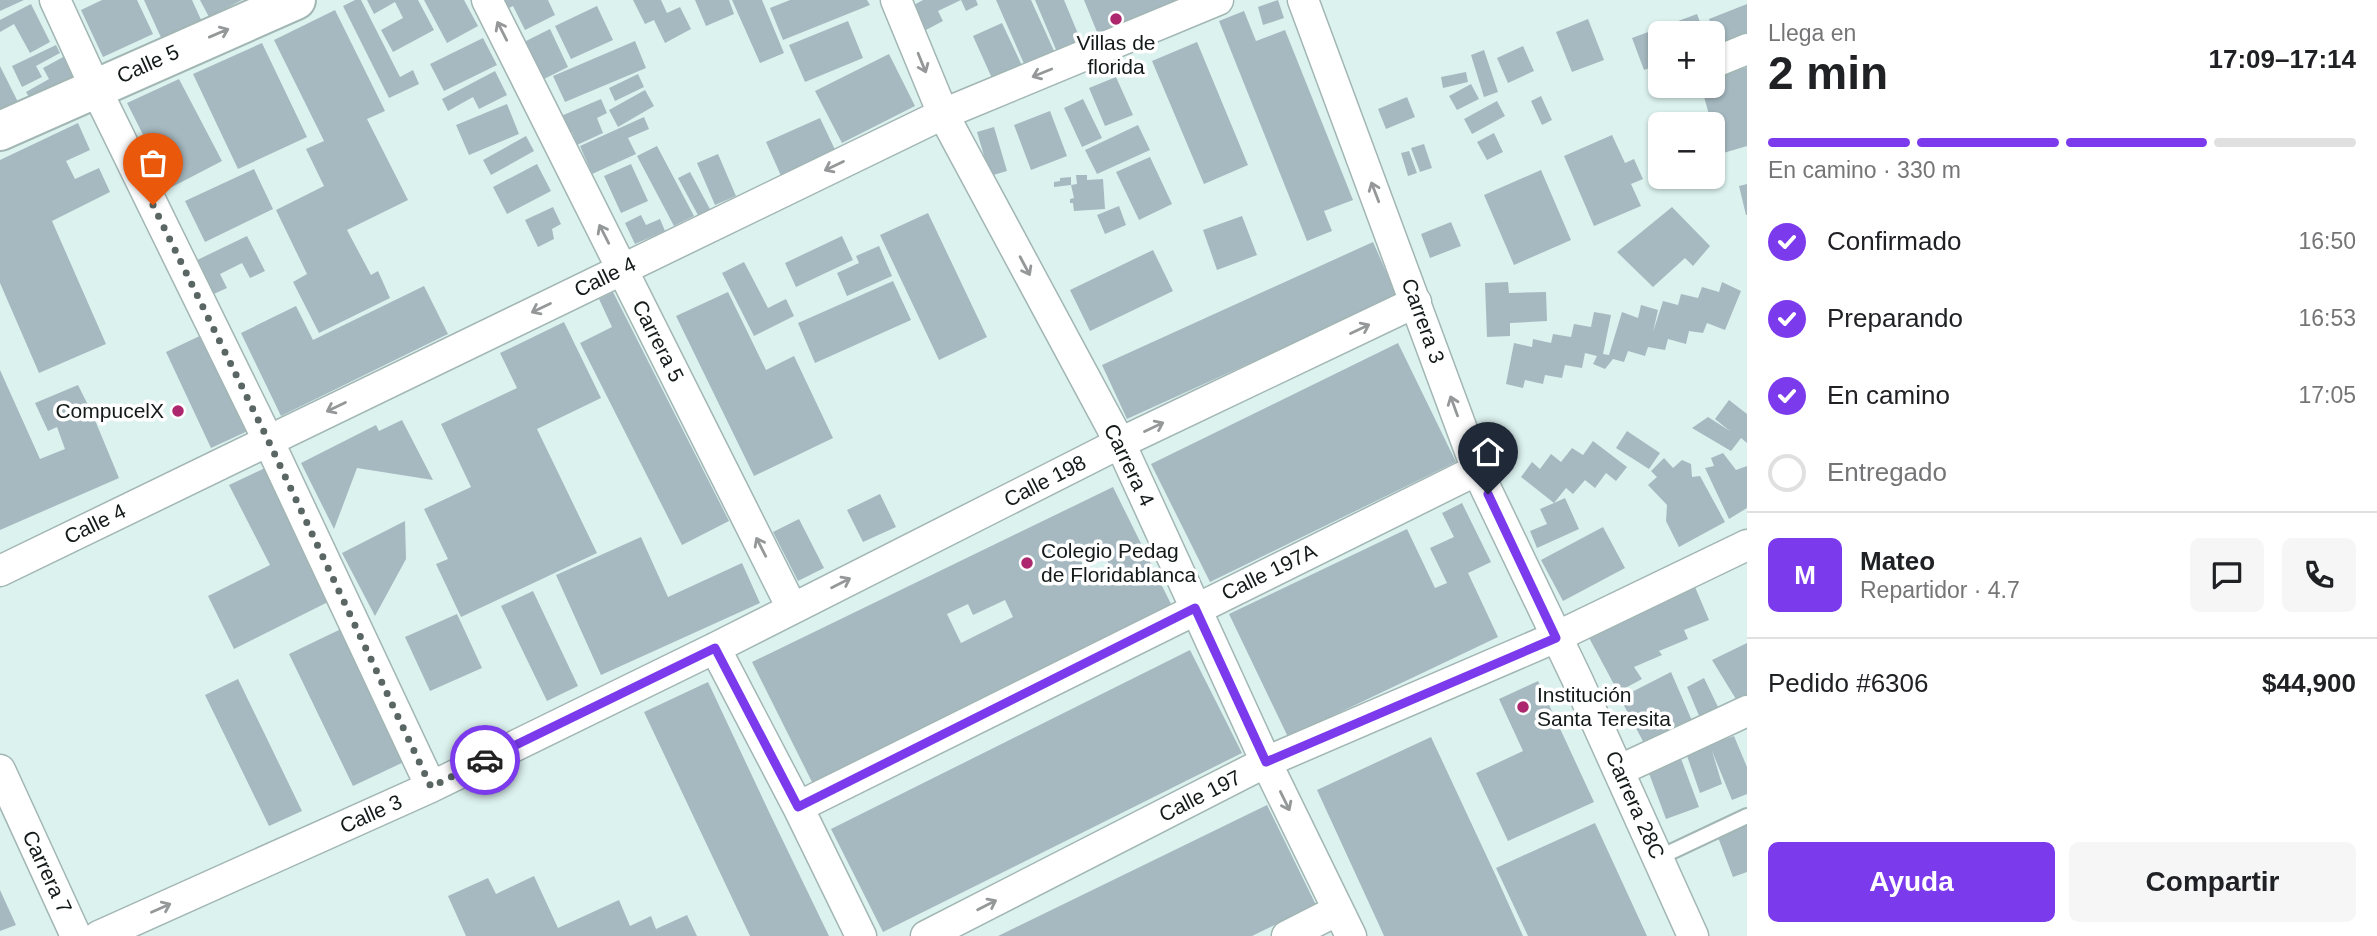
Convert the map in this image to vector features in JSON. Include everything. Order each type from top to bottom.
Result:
[{"type":"main road","name":"Calle 5","points":[[0,131],[296,0]]},
{"type":"street","points":[[55,0],[95,88],[268,440],[431,787]]},
{"type":"street","name":"Carrera 5","points":[[487,0],[792,608]]},
{"type":"street","name":"Carrera 4","points":[[896,0],[943,114],[1120,443],[1266,762],[1344,923]]},
{"type":"street","name":"Calle 4","points":[[0,571],[943,114],[1218,0]]},
{"type":"street","name":"Carrera 3","points":[[1303,0],[1477,470],[1556,638]]},
{"type":"street","points":[[1725,57],[1747,49]]},
{"type":"street","name":"Calle 198","points":[[715,648],[1120,443],[1416,302]]},
{"type":"street","name":"Calle 197A","points":[[798,807],[1477,470]]},
{"type":"street","name":"Calle 197","points":[[926,936],[1266,762],[1556,638],[1747,545]]},
{"type":"street","name":"Carrera 28C","points":[[1556,638],[1619,770],[1693,936]]},
{"type":"street","points":[[715,648],[798,807],[861,936]]},
{"type":"street","name":"Calle 3","points":[[99,936],[431,787],[715,648]]},
{"type":"street","points":[[1619,770],[1747,711]]},
{"type":"street","name":"Carrera 7","points":[[0,770],[76,936]]},
{"type":"street","points":[[1287,936],[1344,923]]},
{"type":"lane","points":[[1658,858],[1747,816]]},
{"type":"building","points":[[0,0],[24,0],[0,11]]},
{"type":"building","points":[[102,0],[137,0],[153,34],[103,57],[81,10]]},
{"type":"building","points":[[144,0],[192,0],[203,24],[163,42]]},
{"type":"building","points":[[200,0],[242,0],[209,17]]},
{"type":"building","points":[[361,0],[400,77],[413,70],[419,84],[389,98],[343,6]]},
{"type":"building","points":[[367,0],[418,0],[434,30],[393,52],[381,30],[403,18],[395,2],[374,14]]},
{"type":"building","points":[[424,0],[464,0],[478,26],[447,43]]},
{"type":"building","points":[[494,0],[548,0],[555,15],[525,30],[513,6],[501,12]]},
{"type":"building","points":[[633,0],[661,0],[667,13],[680,7],[691,29],[665,43],[654,20],[645,24]]},
{"type":"building","points":[[695,0],[729,0],[734,14],[706,26]]},
{"type":"building","points":[[732,0],[762,0],[784,53],[760,63]]},
{"type":"building","points":[[790,0],[867,0],[870,5],[783,40],[770,8]]},
{"type":"building","points":[[923,0],[961,0],[938,11],[943,21],[924,31],[912,6]]},
{"type":"building","points":[[961,0],[976,0],[978,5],[966,11]]},
{"type":"building","points":[[996,0],[1031,0],[1055,53],[1025,66]]},
{"type":"building","points":[[1035,0],[1064,0],[1081,41],[1057,52]]},
{"type":"building","name":"Villas de florida","points":[[1084,0],[1181,0],[1099,37]]},
{"type":"building","points":[[1278,0],[1284,18],[1263,25],[1258,7]]},
{"type":"building","points":[[31,4],[50,42],[30,53],[14,24],[0,32],[0,20]]},
{"type":"building","points":[[1747,4],[1747,38],[1725,47],[1725,21],[1709,19]]},
{"type":"building","points":[[597,6],[613,40],[571,59],[555,26]]},
{"type":"building","points":[[335,10],[385,111],[367,119],[408,200],[347,230],[371,275],[378,271],[390,298],[319,333],[293,282],[307,274],[276,210],[324,186],[306,149],[324,141],[274,40]]},
{"type":"building","points":[[1244,11],[1256,41],[1285,30],[1353,200],[1324,211],[1332,231],[1307,241],[1219,21]]},
{"type":"building","points":[[1697,14],[1700,21],[1678,21]]},
{"type":"building","points":[[1588,19],[1604,60],[1572,72],[1556,32]]},
{"type":"building","points":[[848,21],[863,58],[805,82],[789,45]]},
{"type":"building","points":[[1002,23],[1025,72],[995,85],[973,36]]},
{"type":"building","points":[[550,29],[568,67],[542,80],[524,42]]},
{"type":"building","points":[[1648,32],[1648,69],[1644,70],[1632,38]]},
{"type":"building","points":[[483,38],[497,65],[444,91],[430,64]]},
{"type":"building","points":[[635,41],[646,68],[565,102],[553,76]]},
{"type":"building","points":[[1197,42],[1248,165],[1204,184],[1152,61]]},
{"type":"building","points":[[262,43],[307,137],[238,169],[193,74]]},
{"type":"building","points":[[56,45],[60,53],[36,66],[42,77],[22,87],[12,66]]},
{"type":"building","points":[[1523,46],[1534,71],[1508,83],[1497,58]]},
{"type":"building","points":[[1484,50],[1498,92],[1484,97],[1471,55]]},
{"type":"building","points":[[889,54],[915,106],[842,143],[815,91]]},
{"type":"building","points":[[65,56],[76,76],[31,100],[26,92],[49,79],[43,68]]},
{"type":"building","points":[[0,66],[18,102],[0,111]]},
{"type":"building","points":[[1747,67],[1747,146],[1725,153],[1725,112],[1708,112],[1704,98],[1725,98],[1725,73]]},
{"type":"building","points":[[495,71],[507,95],[479,109],[473,97],[448,111],[442,99]]},
{"type":"building","points":[[1466,72],[1468,82],[1443,88],[1441,77]]},
{"type":"building","points":[[638,74],[644,87],[615,101],[609,88]]},
{"type":"building","points":[[1116,77],[1133,115],[1105,126],[1089,88]]},
{"type":"building","points":[[179,79],[222,161],[170,188],[127,103]]},
{"type":"building","points":[[1471,84],[1479,99],[1457,110],[1449,96]]},
{"type":"building","points":[[645,90],[654,106],[618,127],[609,110]]},
{"type":"building","points":[[1541,96],[1552,120],[1542,125],[1531,101]]},
{"type":"building","points":[[1407,97],[1415,117],[1386,129],[1378,109]]},
{"type":"building","points":[[601,99],[607,113],[597,118],[603,133],[577,145],[572,132],[562,137],[554,119]]},
{"type":"building","points":[[1083,99],[1102,138],[1082,147],[1064,108]]},
{"type":"building","points":[[1497,101],[1505,116],[1472,134],[1464,119]]},
{"type":"building","points":[[507,104],[519,134],[469,155],[456,125]]},
{"type":"building","points":[[1050,111],[1067,156],[1031,170],[1014,125]]},
{"type":"building","points":[[644,117],[649,129],[628,138],[636,154],[592,174],[580,146]]},
{"type":"building","points":[[820,118],[837,154],[782,178],[766,142]]},
{"type":"building","points":[[78,123],[90,150],[66,161],[75,179],[99,168],[110,192],[52,221],[106,344],[39,373],[0,283],[0,160]]},
{"type":"building","points":[[1138,125],[1150,150],[1097,174],[1085,150]]},
{"type":"building","points":[[994,127],[1007,171],[990,176],[977,132]]},
{"type":"building","points":[[1494,133],[1503,152],[1487,160],[1477,142]]},
{"type":"building","points":[[1612,135],[1625,163],[1634,159],[1643,179],[1631,184],[1641,206],[1594,226],[1564,156]]},
{"type":"building","points":[[526,136],[534,151],[491,175],[483,160]]},
{"type":"building","points":[[1424,144],[1432,168],[1420,172],[1411,148]]},
{"type":"building","points":[[657,146],[694,216],[674,226],[637,156]]},
{"type":"building","points":[[1409,151],[1417,173],[1408,176],[1401,153]]},
{"type":"building","points":[[718,154],[736,196],[715,205],[697,163]]},
{"type":"building","points":[[1150,157],[1172,204],[1139,220],[1116,172]]},
{"type":"building","points":[[537,164],[551,191],[507,214],[493,187]]},
{"type":"building","points":[[631,164],[648,201],[621,213],[604,176]]},
{"type":"building","points":[[254,169],[273,209],[205,242],[185,201]]},
{"type":"building","points":[[1541,170],[1571,240],[1514,265],[1484,195]]},
{"type":"building","points":[[690,172],[711,211],[699,217],[678,178]]},
{"type":"building","points":[[1076,175],[1087,175],[1087,180],[1103,179],[1105,209],[1074,211],[1070,199],[1074,198],[1071,185],[1077,184]]},
{"type":"building","points":[[1071,177],[1071,185],[1054,187],[1054,182],[1060,181],[1060,178]]},
{"type":"building","points":[[1747,184],[1747,215],[1746,215],[1739,186]]},
{"type":"building","points":[[1119,206],[1126,225],[1105,234],[1097,215]]},
{"type":"building","points":[[553,207],[561,224],[552,229],[554,239],[538,247],[525,220]]},
{"type":"building","points":[[1672,207],[1710,246],[1693,266],[1685,258],[1653,287],[1617,252]]},
{"type":"building","points":[[928,213],[987,337],[939,360],[880,235]]},
{"type":"building","points":[[641,215],[646,225],[660,219],[665,231],[635,244],[625,223]]},
{"type":"building","points":[[1242,216],[1257,255],[1217,270],[1203,230]]},
{"type":"building","points":[[1451,222],[1461,246],[1430,258],[1421,234]]},
{"type":"building","points":[[247,236],[265,271],[250,278],[242,263],[220,274],[227,288],[207,297],[191,263]]},
{"type":"building","points":[[842,236],[853,260],[796,287],[785,263]]},
{"type":"building","points":[[1373,242],[1397,296],[1127,419],[1102,365]]},
{"type":"building","points":[[879,246],[892,276],[847,296],[837,273],[859,263],[856,256]]},
{"type":"building","points":[[1153,250],[1173,291],[1090,331],[1070,290]]},
{"type":"building","points":[[744,262],[768,308],[786,299],[794,316],[754,336],[722,273]]},
{"type":"building","points":[[893,281],[911,320],[815,363],[798,323]]},
{"type":"building","points":[[1508,282],[1509,293],[1546,292],[1547,321],[1510,323],[1510,336],[1487,337],[1485,283]]},
{"type":"building","points":[[1722,282],[1741,291],[1725,330],[1707,323],[1703,333],[1689,331],[1686,344],[1668,339],[1665,350],[1648,347],[1645,356],[1628,351],[1624,362],[1613,359],[1605,369],[1593,364],[1597,356],[1585,353],[1582,368],[1565,365],[1562,378],[1545,375],[1543,384],[1525,380],[1523,388],[1506,384],[1514,343],[1532,347],[1533,339],[1551,343],[1553,334],[1571,337],[1574,324],[1591,327],[1594,312],[1611,315],[1603,354],[1609,355],[1622,312],[1638,318],[1641,305],[1658,310],[1653,332],[1663,301],[1678,305],[1681,294],[1698,298],[1702,287],[1719,292]]},
{"type":"building","points":[[424,286],[448,334],[281,416],[241,333],[296,306],[313,340]]},
{"type":"building","points":[[613,292],[729,521],[682,545],[580,343],[612,327],[599,299]]},
{"type":"building","points":[[728,292],[766,370],[794,356],[833,438],[754,476],[676,316]]},
{"type":"building","points":[[564,322],[601,398],[537,429],[597,553],[461,617],[436,564],[448,559],[424,509],[471,487],[441,424],[517,388],[500,353]]},
{"type":"building","points":[[206,333],[250,430],[211,448],[166,352]]},
{"type":"building","points":[[1398,343],[1456,462],[1210,582],[1151,464]]},
{"type":"building","points":[[0,370],[40,459],[65,449],[57,427],[48,431],[35,403],[78,385],[119,478],[0,530]]},
{"type":"building","points":[[1729,400],[1747,414],[1747,443],[1741,438],[1731,451],[1692,428],[1708,417],[1730,431],[1715,419]]},
{"type":"building","points":[[402,420],[433,480],[357,468],[334,529],[301,463],[376,425],[379,431]]},
{"type":"building","points":[[1627,431],[1660,453],[1649,469],[1616,448]]},
{"type":"building","points":[[1593,441],[1627,467],[1616,481],[1606,473],[1595,488],[1585,480],[1573,494],[1566,488],[1554,503],[1521,477],[1532,462],[1540,469],[1551,454],[1561,462],[1572,448],[1583,455]]},
{"type":"building","points":[[1723,453],[1736,470],[1747,466],[1747,508],[1729,519],[1705,468],[1714,466],[1711,458]]},
{"type":"building","points":[[1664,458],[1673,468],[1682,460],[1691,464],[1692,477],[1700,476],[1725,522],[1679,547],[1666,521],[1667,505],[1648,485],[1657,477],[1651,471]]},
{"type":"building","points":[[265,468],[332,600],[234,649],[208,596],[270,565],[229,485]]},
{"type":"building","points":[[1113,487],[1173,608],[813,784],[752,662]],"holes":[[[1098,543],[1112,570],[1090,580],[1077,553]],[[1005,600],[1013,617],[961,643],[947,614],[968,604],[973,615]]]},
{"type":"building","points":[[880,494],[896,527],[863,542],[847,510]]},
{"type":"building","points":[[1565,498],[1579,529],[1537,548],[1530,531],[1547,524],[1540,509]]},
{"type":"building","points":[[1462,503],[1491,562],[1468,573],[1498,637],[1288,737],[1229,614],[1407,529],[1435,588],[1447,583],[1430,548],[1454,537],[1442,513]]},
{"type":"building","points":[[799,519],[824,568],[798,581],[773,532]]},
{"type":"building","points":[[405,521],[406,559],[375,616],[342,553]]},
{"type":"building","points":[[1603,527],[1625,568],[1563,601],[1541,560]]},
{"type":"building","points":[[641,537],[668,597],[742,563],[760,603],[601,675],[556,575]]},
{"type":"building","points":[[1695,587],[1709,620],[1684,630],[1688,639],[1659,651],[1662,655],[1634,667],[1642,679],[1618,692],[1587,634]]},
{"type":"building","points":[[533,591],[578,686],[547,701],[501,606]]},
{"type":"building","points":[[457,614],[482,668],[430,691],[405,637]]},
{"type":"building","points":[[341,629],[406,761],[353,786],[289,654]]},
{"type":"building","points":[[1747,643],[1747,707],[1742,709],[1712,660]]},
{"type":"building","points":[[1190,650],[1242,753],[883,932],[831,829]]},
{"type":"building","points":[[1671,672],[1693,723],[1646,747],[1620,698]]},
{"type":"building","points":[[1704,678],[1719,709],[1700,718],[1687,687]]},
{"type":"building","points":[[238,679],[302,811],[269,826],[205,695]]},
{"type":"building","points":[[1538,681],[1594,802],[1508,841],[1476,773],[1523,751],[1499,699]]},
{"type":"building","points":[[708,682],[829,936],[750,936],[644,712]]},
{"type":"building","points":[[1734,736],[1747,767],[1747,794],[1732,800],[1712,751],[1722,784],[1700,793],[1686,753]]},
{"type":"building","points":[[1431,737],[1523,936],[1384,936],[1317,790]]},
{"type":"building","points":[[1680,756],[1699,807],[1666,819],[1647,768]]},
{"type":"building","points":[[1267,805],[1316,905],[1252,936],[998,936]]},
{"type":"building","points":[[1747,820],[1747,872],[1733,877],[1716,832]]},
{"type":"building","points":[[1595,823],[1647,936],[1528,936],[1496,868]]},
{"type":"building","points":[[534,876],[558,928],[619,900],[630,926],[651,916],[656,929],[687,915],[697,936],[466,936],[448,896],[488,878],[496,894]]},
{"type":"building","points":[[0,890],[16,925],[0,931]]},
{"type":"way so far","points":[[153,205],[268,440],[431,787],[485,760]]},
{"type":"place","name":"Villas de florida","points":[[1116,19]]},
{"type":"place","name":"CompucelX","points":[[178,411]]},
{"type":"place","name":"Colegio Pedag de Floridablanca","points":[[1027,563]]},
{"type":"place","name":"Institución Santa Teresita","points":[[1523,707]]},
{"type":"route","points":[[485,760],[715,648],[798,807],[1195,608],[1266,762],[1556,638],[1488,494]]}]
